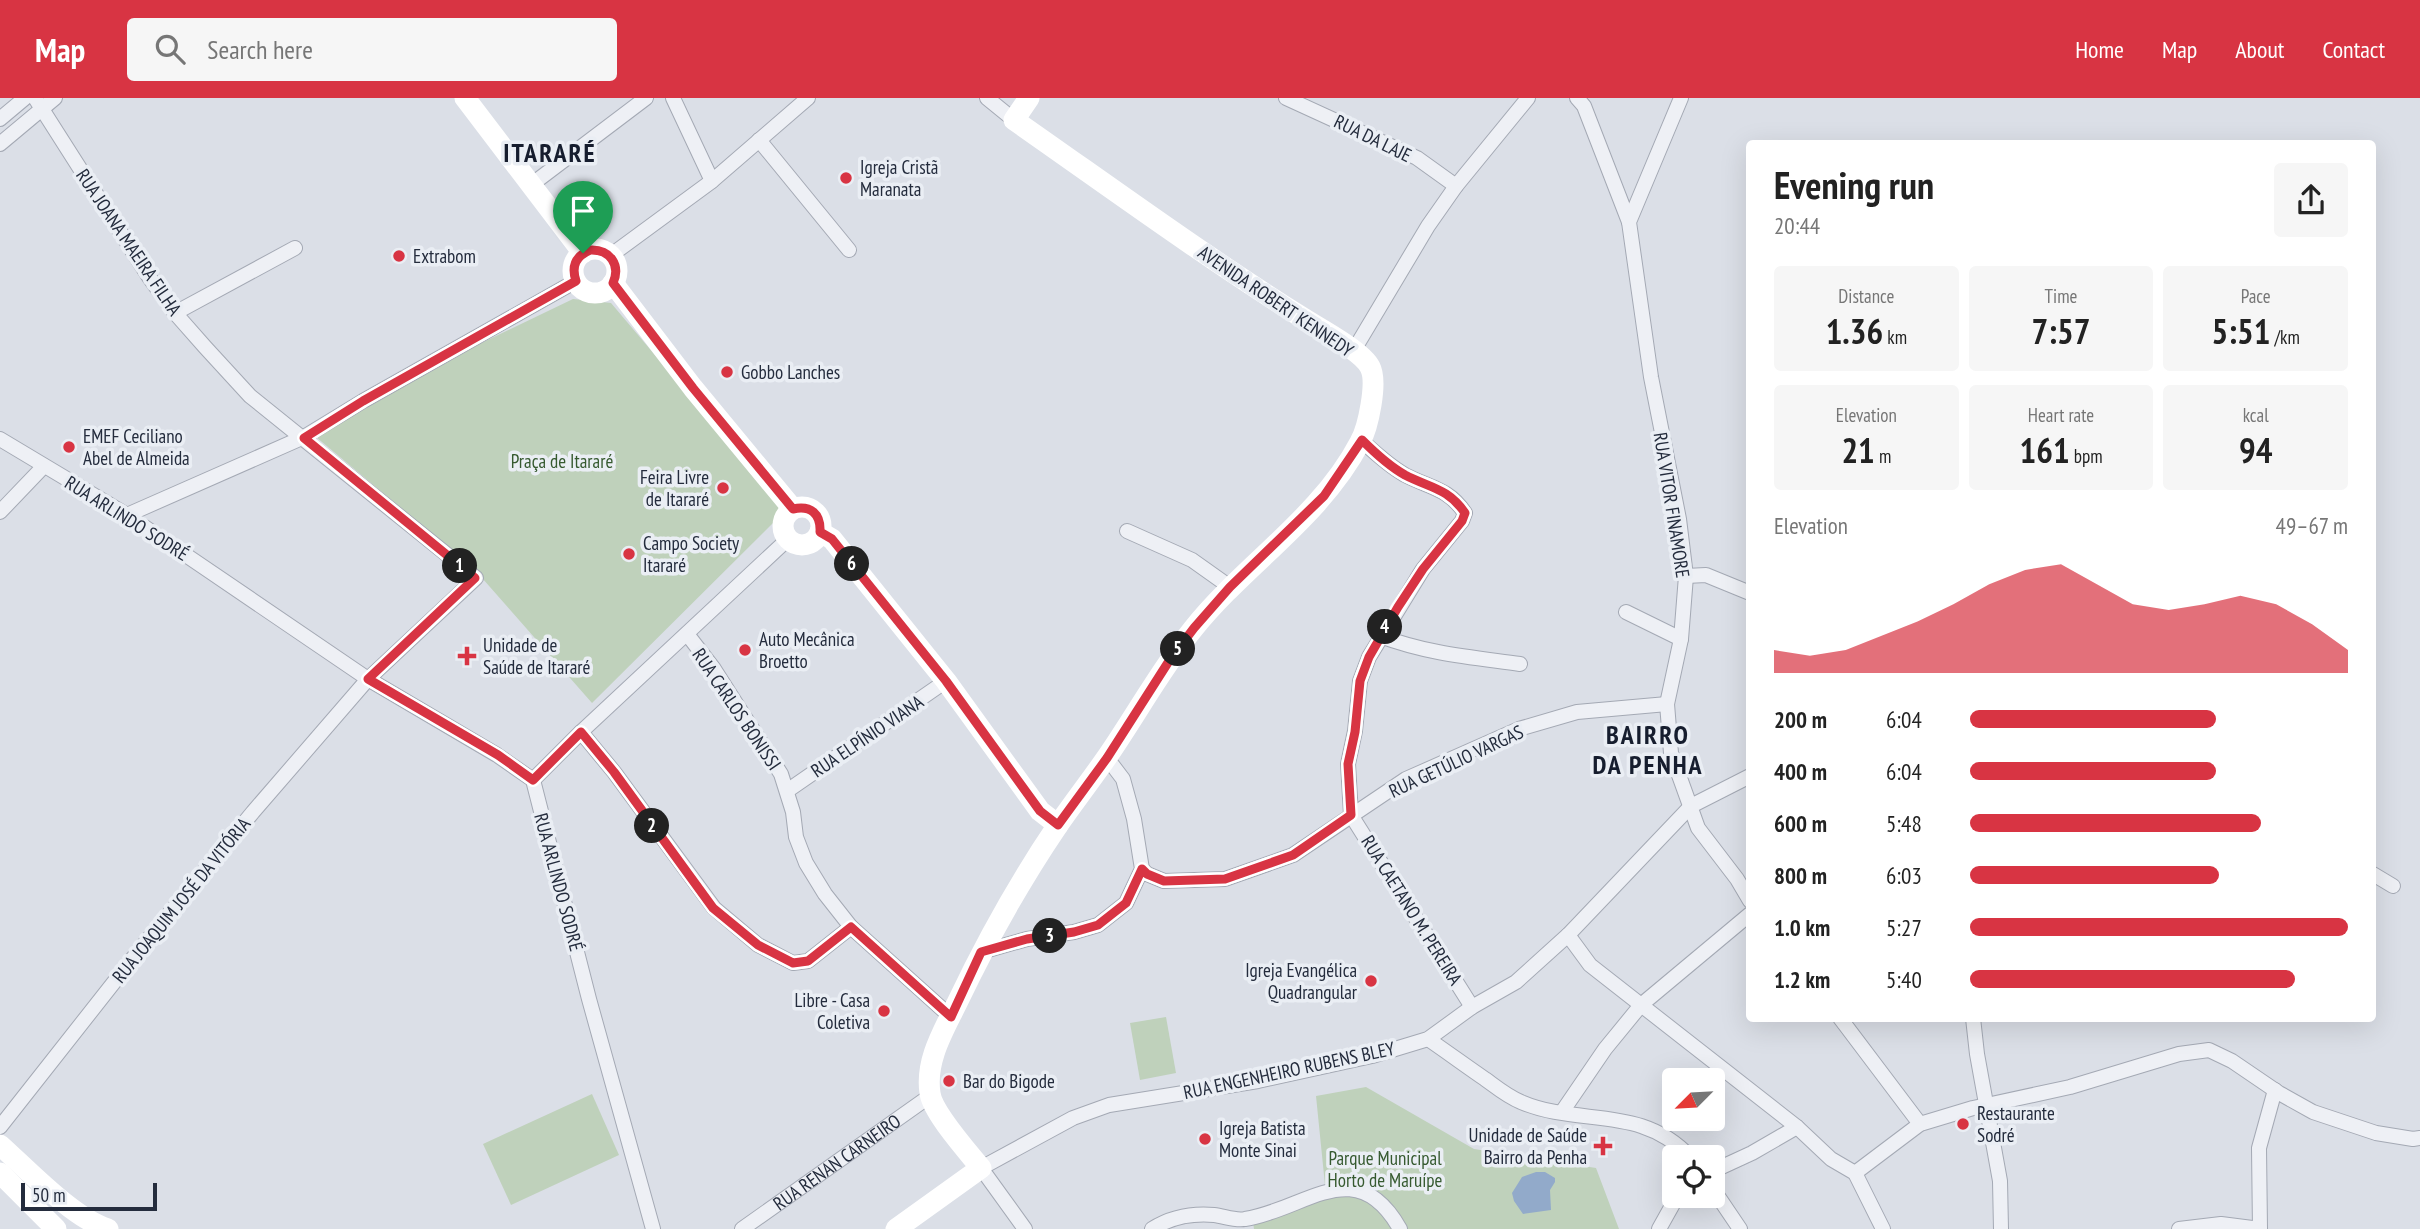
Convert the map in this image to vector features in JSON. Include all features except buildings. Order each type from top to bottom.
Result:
[{"type":"street","points":[[0,119],[25,98]]},
{"type":"street","points":[[0,144],[38,104],[55,98]]},
{"type":"street","points":[[465,98],[583,253]]},
{"type":"street","points":[[531,185],[646,98]]},
{"type":"street","points":[[673,98],[712,181]]},
{"type":"street","points":[[610,256],[712,181],[808,98]]},
{"type":"street","points":[[987,98],[1014,120],[1029,98]]},
{"type":"street","name":"RUA DA LAJE","points":[[1286,98],[1416,158],[1456,186]]},
{"type":"street","points":[[1354,350],[1428,226],[1456,186],[1528,98]]},
{"type":"street","name":"RUA VITOR FINAMORE","points":[[1577,98],[1584,106],[1629,222],[1651,377],[1679,519],[1686,576],[1681,639],[1667,704],[1671,753],[1699,828],[1746,895]]},
{"type":"street","points":[[1629,222],[1681,98]]},
{"type":"street","name":"RUA JOANA MAEIRA FILHA","points":[[38,104],[175,313],[250,396],[475,578],[368,679]]},
{"type":"street","name":"AVENIDA ROBERT KENNEDY","points":[[930,1096],[931,1064],[939,1040],[981,952],[1058,825],[1107,758],[1169,661],[1194,628],[1230,587],[1324,496],[1362,440],[1373,397],[1370,367],[1354,350],[1236,276],[1014,120]]},
{"type":"street","points":[[759,140],[849,250]]},
{"type":"street","points":[[175,313],[295,248]]},
{"type":"street","points":[[597,250],[610,256],[616,269],[613,283],[607,289],[596,293],[584,290],[576,281],[575,264],[583,253],[597,250]]},
{"type":"street","points":[[127,515],[304,438],[363,401],[576,281]]},
{"type":"street","points":[[613,283],[693,388],[793,509]]},
{"type":"street","name":"RUA ARLINDO SODRÉ","points":[[0,439],[127,515],[368,679],[498,755],[533,780],[589,999],[653,1229]]},
{"type":"street","name":"RUA CAETANO M. PEREIRA","points":[[1362,440],[1385,462],[1405,475],[1444,491],[1456,499],[1465,513],[1423,569],[1380,636],[1360,681],[1355,732],[1348,764],[1351,815],[1472,1007]]},
{"type":"street","points":[[0,512],[44,466]]},
{"type":"street","points":[[804,507],[814,511],[821,521],[820,532],[812,542],[800,545],[788,539],[783,529],[785,518],[793,509],[804,507]]},
{"type":"street","points":[[1127,531],[1192,561],[1230,587]]},
{"type":"street","points":[[820,532],[832,539],[946,681],[1040,811],[1058,825]]},
{"type":"street","points":[[533,780],[788,539]]},
{"type":"street","points":[[1686,576],[1706,575],[1746,591]]},
{"type":"street","points":[[1626,612],[1681,639]]},
{"type":"street","name":"RUA CARLOS BONISSI","points":[[687,634],[714,669],[781,774],[793,812],[796,837],[806,863],[825,894],[851,927],[951,1017]]},
{"type":"street","points":[[1380,636],[1410,647],[1446,655],[1520,664]]},
{"type":"street","name":"RUA JOAQUIM JOSÉ DA VITÓRIA","points":[[0,1127],[137,953],[253,812],[368,679]]},
{"type":"street","name":"RUA ELPÍNIO VIANA","points":[[787,791],[946,681]]},
{"type":"street","name":"RUA GETÚLIO VARGAS","points":[[1142,869],[1164,881],[1225,879],[1293,855],[1406,779],[1519,729],[1577,712],[1667,704]]},
{"type":"street","points":[[581,732],[614,772],[713,908],[758,945],[793,963],[808,961],[851,927]]},
{"type":"street","points":[[981,952],[1027,939],[1074,932],[1098,925],[1126,903],[1142,869],[1134,819],[1123,779],[1107,758]]},
{"type":"street","name":"RUA ENGENHEIRO RUBENS BLEY","points":[[981,1168],[1073,1118],[1109,1105],[1258,1081],[1372,1056],[1428,1039],[1472,1007],[1516,982],[1568,935],[1691,806],[1746,778]]},
{"type":"street","points":[[1737,880],[1746,873]]},
{"type":"street","points":[[2376,876],[2393,886]]},
{"type":"street","points":[[1562,1112],[1605,1049],[1641,1005],[1746,917]]},
{"type":"street","points":[[1568,935],[1590,965],[1797,1127],[1831,1159],[1855,1173],[1883,1229]]},
{"type":"street","points":[[1843,1022],[1916,1120]]},
{"type":"street","points":[[1973,1022],[2000,1181],[2001,1229]]},
{"type":"street","points":[[1428,1039],[1518,1101],[1539,1109],[1646,1127],[1670,1137],[1678,1145]]},
{"type":"street","points":[[1855,1173],[1916,1120],[2070,1087],[2179,1054],[2209,1050],[2232,1061],[2313,1112],[2376,1133],[2420,1138]]},
{"type":"street","points":[[2179,1229],[2221,1224],[2260,1229],[2259,1148],[2275,1090]]},
{"type":"street","points":[[930,1096],[948,1126],[1025,1229]]},
{"type":"street","name":"RUA RENAN CARNEIRO","points":[[742,1229],[930,1096]]},
{"type":"street","points":[[1725,1165],[1797,1127]]},
{"type":"street","points":[[0,1145],[73,1209],[96,1225],[108,1229]]},
{"type":"street","points":[[896,1229],[981,1168]]},
{"type":"street","points":[[0,1173],[55,1229],[73,1209]]},
{"type":"street","points":[[1152,1229],[1183,1215],[1214,1215],[1242,1220],[1327,1190],[1350,1189],[1378,1199],[1400,1229]]},
{"type":"street","points":[[1725,1207],[1740,1229]]},
{"type":"street","points":[[1659,1229],[1671,1208]]},
{"type":"green space","name":"Praça de Itararé","points":[[573,299],[611,303],[786,510],[592,703],[475,570],[316,437],[452,357]]},
{"type":"green space","points":[[1166,1017],[1176,1073],[1140,1080],[1130,1023]]},
{"type":"green space","name":"Parque Municipal Horto de Maruípe","points":[[1366,1087],[1474,1149],[1596,1168],[1619,1229],[1254,1229],[1253,1222],[1326,1195],[1316,1096]]},
{"type":"green space","points":[[592,1094],[619,1155],[511,1205],[483,1144]]},
{"type":"water","points":[[1545,1172],[1555,1178],[1550,1190],[1551,1210],[1523,1214],[1512,1193],[1522,1177]]},
{"type":"place","name":"Igreja Cristã Maranata","points":[[846,178]]},
{"type":"place","name":"Extrabom","points":[[399,256]]},
{"type":"place","name":"Gobbo Lanches","points":[[727,372]]},
{"type":"place","name":"EMEF Ceciliano Abel de Almeida","points":[[69,447]]},
{"type":"place","name":"Feira Livre de Itararé","points":[[723,488]]},
{"type":"place","name":"Campo Society Itararé","points":[[629,554]]},
{"type":"place","name":"Auto Mecânica Broetto","points":[[745,650]]},
{"type":"place","name":"Unidade de Saúde de Itararé","points":[[467,656]]},
{"type":"place","name":"Igreja Evangélica Quadrangular","points":[[1371,981]]},
{"type":"place","name":"Libre - Casa Coletiva","points":[[884,1011]]},
{"type":"place","name":"Bar do Bigode","points":[[949,1081]]},
{"type":"place","name":"Restaurante Sodré","points":[[1963,1124]]},
{"type":"place","name":"Igreja Batista Monte Sinai","points":[[1205,1139]]},
{"type":"place","name":"Unidade de Saúde Bairro da Penha","points":[[1603,1146]]},
{"type":"district","name":"ITARARÉ","points":[[550,153]]},
{"type":"district","name":"BAIRRO DA PENHA","points":[[1648,750]]},
{"type":"route","points":[[597,250],[610,256],[616,269],[613,283],[693,388],[793,509],[804,507],[814,511],[821,521],[820,532],[832,539],[946,681],[1040,811],[1058,825],[1107,758],[1169,661],[1194,628],[1230,587],[1324,496],[1362,440],[1385,462],[1405,475],[1444,491],[1456,499],[1465,513],[1462,521],[1423,569],[1398,607],[1369,657],[1360,681],[1355,732],[1348,764],[1351,815],[1293,855],[1225,879],[1164,881],[1142,869],[1126,903],[1098,925],[1074,932],[1027,939],[981,952],[951,1017],[851,927],[808,961],[793,963],[758,945],[713,908],[614,772],[581,732],[533,780],[498,755],[368,679],[475,578],[304,438],[363,401],[576,281],[573,270],[583,253],[597,250]]}]
